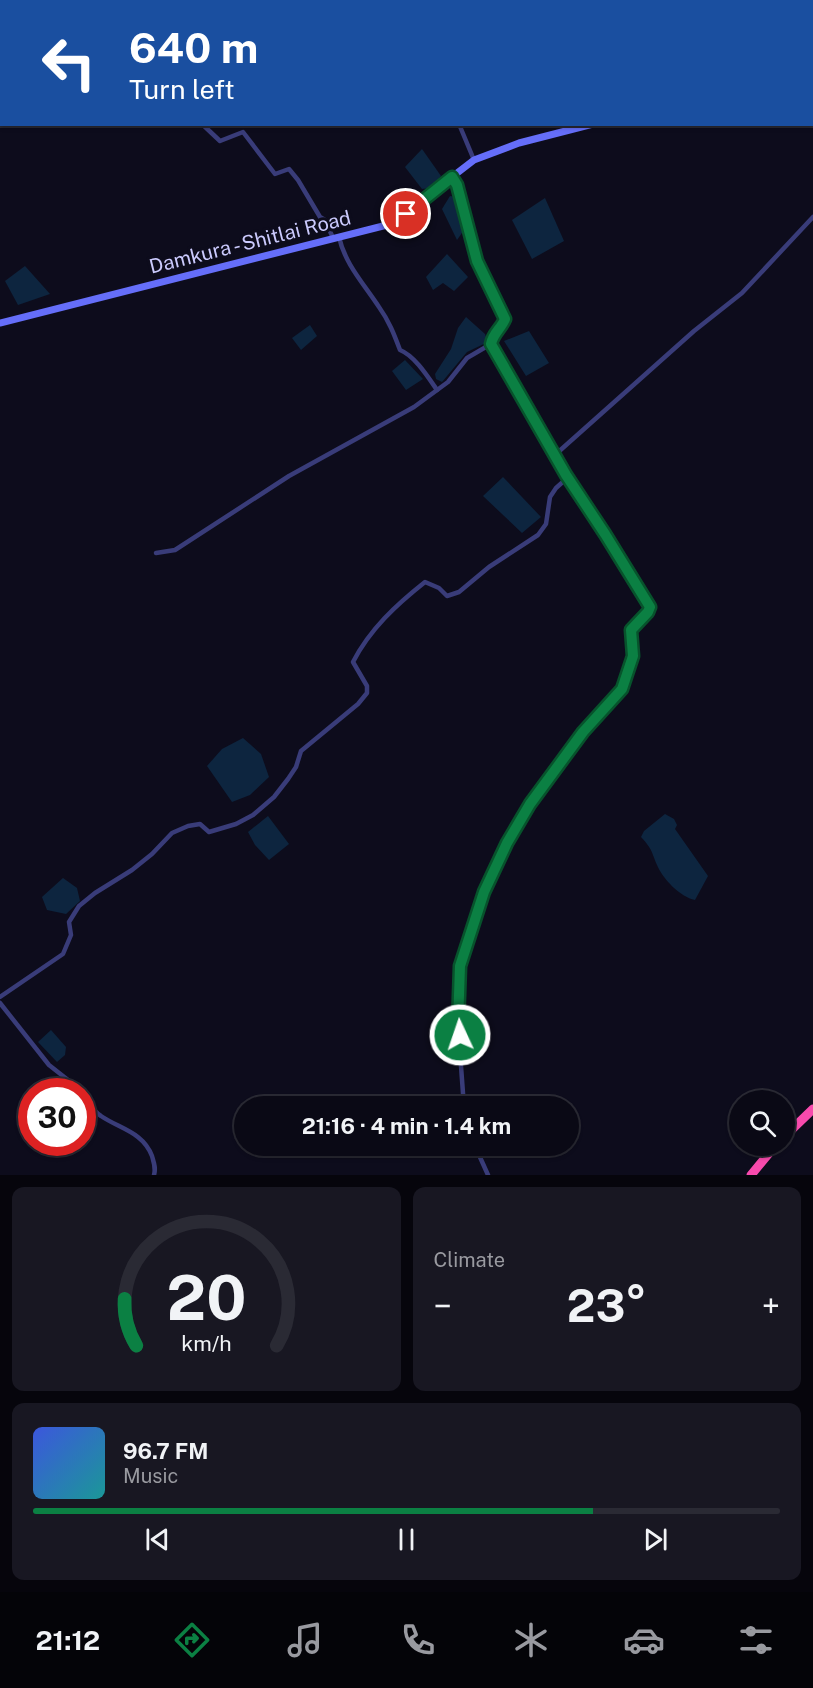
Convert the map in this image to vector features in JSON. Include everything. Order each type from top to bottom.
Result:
[{"type":"highway","points":[[795,1126],[813,1109]]},
{"type":"highway","points":[[751,1175],[767,1156]]},
{"type":"street","points":[[204,126],[220,141],[243,132],[274,174],[289,169],[320,217],[325,220],[350,265],[392,326],[400,350],[405,352],[421,369],[437,390]]},
{"type":"street","points":[[460,126],[474,160]]},
{"type":"street","name":"Damkura - Shitlai Road","points":[[0,323],[391,224],[420,204],[474,160],[562,128],[578,126]]},
{"type":"street","points":[[452,177],[457,185],[477,261],[505,319],[502,326],[492,336],[491,344],[566,475],[650,607],[631,630],[633,656],[622,689],[583,732],[530,804],[507,843],[484,892],[460,966],[458,1025],[463,1096]]},
{"type":"street","points":[[556,454],[694,331],[742,292],[813,217]]},
{"type":"street","points":[[156,554],[175,550],[269,487],[414,408],[448,382],[468,358],[491,344]]},
{"type":"street","points":[[0,997],[63,954],[71,935],[69,922],[79,906],[132,870],[152,854],[172,833],[200,824],[209,832],[236,824],[254,815],[274,797],[296,768],[301,751],[358,704],[367,693],[367,686],[353,662],[364,641],[376,626],[425,582],[439,588],[447,596],[459,592],[489,567],[538,535],[546,524],[550,497],[565,480],[566,475]]},
{"type":"street","points":[[0,1003],[49,1065],[65,1078]]},
{"type":"street","points":[[96,1112],[129,1130],[148,1146],[156,1168],[154,1175]]},
{"type":"street","points":[[479,1156],[488,1175]]},
{"type":"water","points":[[422,149],[441,176],[431,188],[422,189],[405,167]]},
{"type":"water","points":[[450,196],[456,197],[464,230],[457,240],[442,209]]},
{"type":"water","points":[[545,198],[564,241],[532,259],[512,220]]},
{"type":"water","points":[[447,254],[468,277],[454,291],[443,283],[433,290],[426,277]]},
{"type":"water","points":[[25,266],[50,294],[18,305],[5,281]]},
{"type":"water","points":[[466,317],[485,334],[488,342],[467,352],[442,382],[436,379],[435,374],[451,349],[458,328]]},
{"type":"water","points":[[310,325],[317,336],[301,350],[292,338]]},
{"type":"water","points":[[529,331],[549,363],[526,376],[504,341]]},
{"type":"water","points":[[405,360],[423,379],[406,390],[392,371]]},
{"type":"water","points":[[503,477],[541,517],[522,533],[483,496]]},
{"type":"water","points":[[243,738],[261,754],[269,777],[250,795],[232,802],[207,766],[222,749]]},
{"type":"water","points":[[665,814],[674,819],[677,825],[675,829],[708,876],[695,900],[678,891],[668,881],[650,848],[641,837],[644,831]]},
{"type":"water","points":[[268,816],[289,844],[269,860],[255,845],[248,832]]},
{"type":"water","points":[[63,878],[77,888],[80,901],[66,914],[47,910],[42,897]]},
{"type":"water","points":[[51,1030],[66,1047],[65,1055],[57,1062],[38,1042]]},
{"type":"route","points":[[406,214],[452,177],[457,185],[477,261],[505,319],[502,326],[492,336],[491,344],[572,485],[650,607],[631,630],[633,656],[622,689],[583,732],[530,804],[507,843],[484,892],[460,966],[458,1025],[460,1035]]}]
